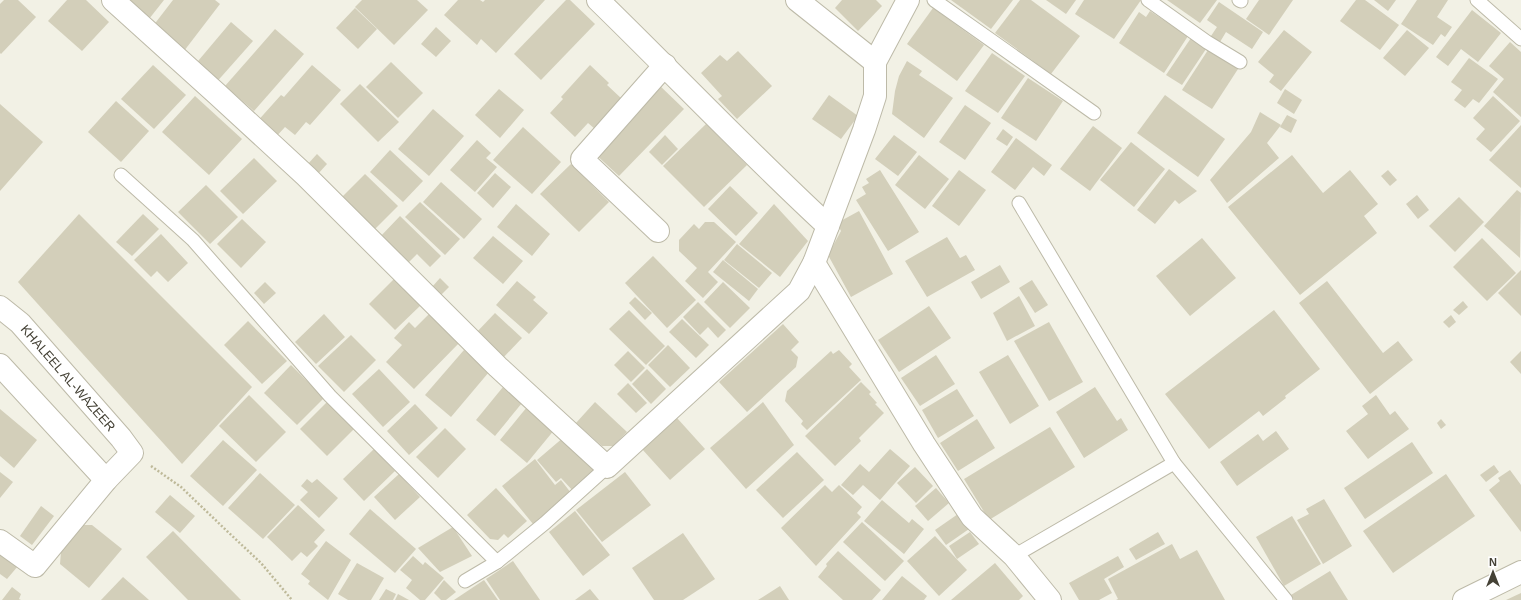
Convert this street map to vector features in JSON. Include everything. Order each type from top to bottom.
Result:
[{"type":"street","points":[[113,0],[306,176],[498,366],[607,467],[799,291],[814,263],[864,130],[875,96],[875,62],[908,0]]},
{"type":"street","points":[[598,0],[665,65],[784,186],[828,226]]},
{"type":"street","points":[[797,0],[875,62]]},
{"type":"street","points":[[658,231],[582,159],[665,65]]},
{"type":"street","points":[[814,263],[924,444],[972,517],[1014,556],[1050,600]]},
{"type":"street","name":"KHALEEL AL-WAZEER","points":[[0,307],[20,323],[121,438],[132,453]]},
{"type":"street","points":[[3,375],[106,480]]},
{"type":"street","points":[[0,541],[35,566],[106,480],[132,453]]},
{"type":"street","points":[[1464,600],[1521,572]]},
{"type":"lane","points":[[934,0],[1094,113]]},
{"type":"lane","points":[[1148,0],[1208,42],[1240,62]]},
{"type":"lane","points":[[1477,0],[1521,39]]},
{"type":"lane","points":[[121,175],[193,240],[330,396],[498,562]]},
{"type":"lane","points":[[1019,203],[1174,463],[1286,600]]},
{"type":"lane","points":[[1014,556],[1174,463]]},
{"type":"lane","points":[[466,582],[498,562],[545,523],[607,467]]},
{"type":"path","points":[[132,453],[181,487],[261,563],[292,600]]},
{"type":"building","points":[[4,0],[18,0],[36,17],[1,54],[0,4]]},
{"type":"building","points":[[67,0],[86,0],[109,22],[82,51],[48,21]]},
{"type":"building","points":[[124,0],[164,0],[149,19]]},
{"type":"building","points":[[173,0],[215,0],[220,4],[184,51],[153,26]]},
{"type":"building","points":[[362,0],[417,0],[428,10],[394,45],[355,7]]},
{"type":"building","points":[[458,0],[480,0],[483,2],[485,0],[545,0],[496,53],[481,39],[477,45],[444,15]]},
{"type":"building","points":[[566,0],[570,0],[595,24],[541,80],[514,54]]},
{"type":"building","points":[[842,0],[876,0],[882,6],[858,31],[835,8]]},
{"type":"building","points":[[951,0],[1013,0],[991,29]]},
{"type":"building","points":[[1020,0],[1031,0],[1080,36],[1051,74],[995,33]]},
{"type":"building","points":[[1046,0],[1076,0],[1066,14]]},
{"type":"building","points":[[1084,0],[1141,0],[1114,39],[1075,14]]},
{"type":"building","points":[[1167,0],[1217,0],[1200,23]]},
{"type":"building","points":[[1259,0],[1293,0],[1269,35],[1246,19]]},
{"type":"building","points":[[1356,0],[1365,0],[1399,25],[1380,50],[1340,21]]},
{"type":"building","points":[[1374,0],[1396,0],[1388,11]]},
{"type":"building","points":[[1417,0],[1448,0],[1437,17],[1452,27],[1445,37],[1441,34],[1433,45],[1401,24]]},
{"type":"building","points":[[1219,2],[1263,32],[1252,49],[1226,32],[1220,42],[1211,36],[1217,27],[1207,20]]},
{"type":"building","points":[[355,8],[377,29],[358,49],[336,28]]},
{"type":"building","points":[[933,8],[984,45],[957,81],[907,44]]},
{"type":"building","points":[[1472,10],[1501,33],[1478,62],[1461,49],[1448,66],[1436,57]]},
{"type":"building","points":[[1150,11],[1188,36],[1164,73],[1119,43],[1139,12],[1146,17]]},
{"type":"building","points":[[231,22],[253,41],[214,85],[193,67]]},
{"type":"building","points":[[436,27],[451,41],[436,57],[421,44]]},
{"type":"building","points":[[275,29],[304,54],[254,111],[225,86]]},
{"type":"building","points":[[1284,30],[1312,52],[1281,91],[1269,82],[1274,75],[1258,62]]},
{"type":"building","points":[[1407,30],[1429,48],[1405,76],[1383,58]]},
{"type":"building","points":[[1191,38],[1206,49],[1182,85],[1166,75]]},
{"type":"building","points":[[1510,42],[1521,52],[1521,117],[1493,92],[1504,79],[1489,66]]},
{"type":"building","points":[[1208,50],[1238,69],[1212,109],[1182,90]]},
{"type":"building","points":[[738,51],[772,86],[737,119],[718,99],[722,96],[701,73],[720,55],[727,61]]},
{"type":"building","points":[[992,53],[1025,76],[998,113],[965,91]]},
{"type":"building","points":[[1469,58],[1498,79],[1479,103],[1473,99],[1465,108],[1454,100],[1462,90],[1451,82]]},
{"type":"building","points":[[907,61],[922,71],[919,75],[953,98],[924,138],[892,114],[895,91],[899,76]]},
{"type":"building","points":[[391,62],[423,93],[398,118],[366,87]]},
{"type":"building","points":[[153,65],[186,95],[154,129],[121,99]]},
{"type":"building","points":[[312,65],[341,90],[310,125],[306,122],[295,135],[285,127],[274,139],[255,124],[281,95],[284,97]]},
{"type":"building","points":[[590,65],[609,83],[607,85],[622,99],[595,129],[588,123],[575,137],[550,113],[563,99],[561,97]]},
{"type":"building","points":[[1028,78],[1063,101],[1036,141],[1001,118]]},
{"type":"building","points":[[360,84],[399,122],[378,142],[340,104]]},
{"type":"building","points":[[658,84],[684,109],[619,176],[593,152]]},
{"type":"building","points":[[499,89],[524,110],[500,138],[475,115]]},
{"type":"building","points":[[1285,89],[1302,100],[1294,114],[1277,103]]},
{"type":"building","points":[[829,95],[858,116],[841,139],[812,119]]},
{"type":"building","points":[[1165,95],[1225,139],[1198,177],[1137,133]]},
{"type":"building","points":[[195,96],[242,139],[209,175],[162,132]]},
{"type":"building","points":[[1493,96],[1520,121],[1491,152],[1476,139],[1485,129],[1473,118]]},
{"type":"building","points":[[116,101],[149,131],[121,162],[88,132]]},
{"type":"building","points":[[0,104],[43,142],[0,191]]},
{"type":"building","points":[[965,105],[991,123],[965,160],[939,142]]},
{"type":"building","points":[[433,109],[464,136],[429,176],[398,149]]},
{"type":"building","points":[[1260,112],[1281,125],[1267,143],[1279,158],[1227,203],[1210,180],[1251,132]]},
{"type":"building","points":[[1287,115],[1297,120],[1291,133],[1280,127]]},
{"type":"building","points":[[706,124],[747,165],[704,207],[663,166]]},
{"type":"building","points":[[1521,125],[1521,188],[1489,160]]},
{"type":"building","points":[[1093,126],[1122,148],[1090,191],[1060,169]]},
{"type":"building","points":[[523,127],[561,162],[532,194],[493,160]]},
{"type":"building","points":[[1003,129],[1013,137],[1007,146],[996,139]]},
{"type":"building","points":[[665,135],[678,149],[662,165],[649,152]]},
{"type":"building","points":[[894,135],[917,152],[898,176],[875,159]]},
{"type":"building","points":[[1016,138],[1052,165],[1044,176],[1033,167],[1015,190],[991,172]]},
{"type":"building","points":[[477,140],[491,153],[486,158],[497,167],[475,192],[450,170]]},
{"type":"building","points":[[1131,142],[1165,169],[1134,207],[1100,180]]},
{"type":"building","points":[[390,150],[423,181],[403,202],[370,172]]},
{"type":"building","points":[[317,154],[327,164],[317,175],[307,165]]},
{"type":"building","points":[[919,155],[949,179],[925,209],[895,185]]},
{"type":"building","points":[[1292,155],[1323,193],[1350,170],[1378,204],[1364,216],[1377,233],[1300,295],[1228,207]]},
{"type":"building","points":[[254,158],[277,181],[243,214],[220,191]]},
{"type":"building","points":[[571,164],[609,202],[579,232],[540,194]]},
{"type":"building","points":[[1169,169],[1197,191],[1179,204],[1175,200],[1155,224],[1137,210]]},
{"type":"building","points":[[880,170],[919,232],[888,251],[856,200],[866,194],[862,187],[869,183],[866,179]]},
{"type":"building","points":[[959,170],[986,190],[959,226],[932,206]]},
{"type":"building","points":[[1388,170],[1397,180],[1390,186],[1381,176]]},
{"type":"building","points":[[495,173],[511,187],[493,208],[477,193]]},
{"type":"building","points":[[365,174],[398,206],[375,229],[342,197]]},
{"type":"building","points":[[441,182],[482,219],[464,239],[423,202]]},
{"type":"building","points":[[206,185],[238,217],[210,244],[178,212]]},
{"type":"building","points":[[730,186],[758,213],[736,236],[708,209]]},
{"type":"building","points":[[1517,190],[1521,193],[1520,258],[1484,226]]},
{"type":"building","points":[[1417,195],[1429,210],[1418,219],[1406,204]]},
{"type":"building","points":[[1459,197],[1484,222],[1455,252],[1429,226]]},
{"type":"building","points":[[420,202],[460,239],[445,255],[405,217]]},
{"type":"building","points":[[516,204],[550,234],[532,256],[497,227]]},
{"type":"building","points":[[774,204],[808,241],[780,277],[739,244]]},
{"type":"building","points":[[859,211],[893,274],[851,297],[828,255],[841,231],[837,223]]},
{"type":"building","points":[[79,214],[252,387],[182,464],[18,282]]},
{"type":"building","points":[[143,214],[159,229],[132,256],[116,242]]},
{"type":"building","points":[[400,216],[441,256],[430,267],[417,254],[407,264],[380,237]]},
{"type":"building","points":[[242,219],[266,242],[241,268],[217,244]]},
{"type":"building","points":[[705,222],[714,222],[736,242],[708,272],[718,282],[703,298],[685,281],[697,268],[679,251],[679,240],[694,224],[699,229]]},
{"type":"building","points":[[161,234],[188,263],[168,282],[157,271],[151,277],[134,260]]},
{"type":"building","points":[[493,236],[523,261],[503,284],[473,258]]},
{"type":"building","points":[[947,237],[960,258],[966,255],[975,270],[927,297],[905,261]]},
{"type":"building","points":[[1202,238],[1236,278],[1190,316],[1156,276]]},
{"type":"building","points":[[1482,238],[1516,273],[1487,301],[1453,267]]},
{"type":"building","points":[[737,244],[772,273],[759,288],[724,260]]},
{"type":"building","points":[[653,256],[696,300],[667,328],[625,283]]},
{"type":"building","points":[[723,260],[758,289],[749,301],[713,272]]},
{"type":"building","points":[[1000,265],[1010,282],[981,299],[971,282]]},
{"type":"building","points":[[1521,270],[1521,316],[1498,293]]},
{"type":"building","points":[[395,278],[422,304],[395,330],[369,304]]},
{"type":"building","points":[[440,278],[449,287],[441,295],[432,287]]},
{"type":"building","points":[[1032,280],[1048,305],[1035,313],[1019,288]]},
{"type":"building","points":[[517,281],[536,297],[533,300],[548,313],[529,334],[496,305]]},
{"type":"building","points":[[1327,281],[1383,353],[1398,341],[1413,360],[1370,394],[1299,303]]},
{"type":"building","points":[[265,282],[276,293],[264,304],[254,293]]},
{"type":"building","points":[[723,282],[750,308],[730,328],[704,302]]},
{"type":"building","points":[[1019,296],[1035,326],[1007,341],[993,313]]},
{"type":"building","points":[[635,297],[652,313],[645,320],[629,303]]},
{"type":"building","points":[[1463,301],[1468,307],[1459,315],[1453,310]]},
{"type":"building","points":[[698,302],[726,330],[718,338],[708,327],[700,335],[683,317]]},
{"type":"building","points":[[929,306],[951,338],[899,372],[878,340]]},
{"type":"building","points":[[629,310],[665,346],[646,365],[609,329]]},
{"type":"building","points":[[1274,310],[1320,369],[1285,396],[1286,398],[1263,416],[1259,411],[1209,449],[1165,394]]},
{"type":"building","points":[[430,313],[460,342],[414,389],[386,362],[402,345],[394,338],[409,322],[415,328]]},
{"type":"building","points":[[495,313],[522,338],[502,359],[475,334]]},
{"type":"building","points":[[324,314],[345,337],[316,364],[295,342]]},
{"type":"building","points":[[1451,315],[1456,322],[1449,328],[1443,322]]},
{"type":"building","points":[[682,319],[709,345],[696,358],[669,332]]},
{"type":"building","points":[[248,321],[287,361],[262,384],[224,345]]},
{"type":"building","points":[[1049,322],[1083,382],[1049,401],[1014,341]]},
{"type":"building","points":[[783,324],[799,342],[791,350],[798,357],[796,367],[747,412],[719,382]]},
{"type":"building","points":[[351,335],[376,360],[344,392],[318,366]]},
{"type":"building","points":[[668,345],[690,368],[670,387],[648,365]]},
{"type":"building","points":[[464,350],[489,372],[451,417],[425,395]]},
{"type":"building","points":[[839,350],[852,364],[849,367],[861,380],[807,430],[801,424],[803,421],[785,401],[787,391],[831,351],[833,354]]},
{"type":"building","points":[[628,351],[645,368],[631,382],[614,365]]},
{"type":"building","points":[[1521,351],[1521,374],[1510,362]]},
{"type":"building","points":[[936,355],[955,384],[920,406],[901,378]]},
{"type":"building","points":[[1008,355],[1039,406],[1010,424],[979,372]]},
{"type":"building","points":[[291,365],[324,398],[297,425],[264,393]]},
{"type":"building","points":[[379,369],[410,402],[383,427],[352,394]]},
{"type":"building","points":[[647,369],[666,389],[651,404],[632,384]]},
{"type":"building","points":[[861,382],[871,392],[869,394],[877,403],[875,404],[884,413],[859,438],[861,441],[835,466],[805,436]]},
{"type":"building","points":[[628,383],[647,403],[636,413],[617,394]]},
{"type":"building","points":[[503,387],[522,403],[495,436],[476,420]]},
{"type":"building","points":[[1095,387],[1117,421],[1121,418],[1128,430],[1084,458],[1056,412]]},
{"type":"building","points":[[957,389],[974,416],[938,438],[922,410]]},
{"type":"building","points":[[249,395],[286,432],[256,462],[219,426]]},
{"type":"building","points":[[1376,395],[1390,415],[1395,411],[1409,429],[1368,459],[1346,431],[1368,414],[1362,406]]},
{"type":"building","points":[[327,402],[354,429],[327,456],[300,429]]},
{"type":"building","points":[[595,402],[627,432],[613,446],[602,446],[576,423]]},
{"type":"building","points":[[763,402],[794,445],[746,489],[710,448]]},
{"type":"building","points":[[415,404],[438,428],[409,455],[387,431]]},
{"type":"building","points":[[527,407],[555,429],[527,463],[500,440]]},
{"type":"building","points":[[0,409],[37,440],[14,468],[0,456]]},
{"type":"building","points":[[677,418],[705,449],[670,480],[642,449]]},
{"type":"building","points":[[977,419],[995,448],[958,471],[940,443]]},
{"type":"building","points":[[1441,419],[1446,425],[1441,429],[1437,423]]},
{"type":"building","points":[[1050,427],[1075,467],[989,520],[964,479]]},
{"type":"building","points":[[445,428],[466,449],[438,478],[416,457]]},
{"type":"building","points":[[1276,431],[1289,449],[1237,486],[1220,462],[1258,434],[1263,441]]},
{"type":"building","points":[[564,437],[598,471],[574,492],[561,478],[556,482],[537,460]]},
{"type":"building","points":[[223,440],[257,470],[223,506],[190,476]]},
{"type":"building","points":[[1412,442],[1433,473],[1365,519],[1344,488]]},
{"type":"building","points":[[374,449],[395,471],[364,501],[343,479]]},
{"type":"building","points":[[890,449],[910,466],[880,500],[863,485],[853,495],[841,485],[860,464],[869,472]]},
{"type":"building","points":[[797,452],[824,480],[783,518],[756,490]]},
{"type":"building","points":[[535,459],[555,485],[561,480],[571,493],[533,524],[502,486]]},
{"type":"building","points":[[1494,465],[1499,472],[1486,482],[1480,475]]},
{"type":"building","points":[[915,467],[933,486],[916,503],[897,483]]},
{"type":"building","points":[[1510,470],[1521,485],[1521,532],[1489,490],[1500,481],[1498,478]]},
{"type":"building","points":[[0,472],[13,482],[0,498]]},
{"type":"building","points":[[625,472],[651,505],[602,542],[576,510]]},
{"type":"building","points":[[260,473],[295,505],[263,539],[228,508]]},
{"type":"building","points":[[399,474],[420,497],[395,520],[374,497]]},
{"type":"building","points":[[1446,474],[1475,516],[1393,573],[1363,531]]},
{"type":"building","points":[[307,479],[312,483],[317,479],[338,498],[319,518],[300,500],[308,492],[301,486]]},
{"type":"building","points":[[825,485],[832,492],[839,485],[862,507],[857,513],[861,517],[816,566],[781,528]]},
{"type":"building","points":[[496,488],[527,521],[508,538],[504,534],[498,540],[490,539],[467,515]]},
{"type":"building","points":[[936,488],[949,503],[928,521],[915,506]]},
{"type":"building","points":[[170,495],[195,516],[180,533],[155,512]]},
{"type":"building","points":[[1324,499],[1352,546],[1323,564],[1297,520],[1309,514],[1306,509]]},
{"type":"building","points":[[882,500],[909,523],[912,519],[924,529],[904,554],[864,521]]},
{"type":"building","points":[[298,505],[325,530],[314,542],[318,546],[307,557],[301,552],[292,561],[267,537]]},
{"type":"building","points":[[41,506],[54,516],[32,545],[20,536]]},
{"type":"building","points":[[370,509],[416,549],[395,573],[349,534]]},
{"type":"building","points":[[575,511],[610,555],[583,576],[549,532]]},
{"type":"building","points":[[958,514],[969,529],[946,545],[935,530]]},
{"type":"building","points":[[1292,516],[1321,564],[1284,586],[1256,537]]},
{"type":"building","points":[[862,522],[904,561],[885,581],[843,542]]},
{"type":"building","points":[[81,525],[92,525],[122,549],[89,588],[60,564],[61,552]]},
{"type":"building","points":[[453,527],[472,556],[440,572],[418,548]]},
{"type":"building","points":[[173,531],[241,600],[188,600],[146,557]]},
{"type":"building","points":[[970,532],[979,544],[957,559],[949,546]]},
{"type":"building","points":[[1158,532],[1165,544],[1136,560],[1129,549]]},
{"type":"building","points":[[683,533],[715,579],[683,600],[654,600],[632,568]]},
{"type":"building","points":[[935,536],[967,570],[939,596],[907,561]]},
{"type":"building","points":[[326,541],[351,560],[328,600],[308,584],[310,581],[301,574]]},
{"type":"building","points":[[1172,544],[1180,559],[1197,550],[1225,600],[1116,600],[1118,599],[1108,579]]},
{"type":"building","points":[[838,551],[881,590],[872,600],[843,600],[818,577],[827,566],[826,564]]},
{"type":"building","points":[[0,552],[18,566],[7,579],[0,574]]},
{"type":"building","points":[[413,556],[423,565],[425,562],[444,578],[425,600],[420,600],[406,588],[412,580],[400,570]]},
{"type":"building","points":[[1118,556],[1124,567],[1104,579],[1112,593],[1099,600],[1079,600],[1069,583]]},
{"type":"building","points":[[513,561],[540,600],[500,600],[486,579]]},
{"type":"building","points":[[357,563],[384,578],[371,600],[348,600],[338,594]]},
{"type":"building","points":[[995,563],[1023,596],[1019,600],[951,600]]},
{"type":"building","points":[[1330,571],[1348,600],[1294,600],[1291,595]]},
{"type":"building","points":[[902,576],[927,596],[924,600],[882,600]]},
{"type":"building","points":[[123,577],[149,600],[101,600]]},
{"type":"building","points":[[444,580],[456,592],[446,600],[441,600],[434,593]]},
{"type":"building","points":[[484,580],[498,600],[454,600]]},
{"type":"building","points":[[780,586],[789,600],[758,600]]},
{"type":"building","points":[[12,587],[21,594],[19,599],[21,600],[2,600]]},
{"type":"building","points":[[386,589],[396,594],[393,600],[379,600]]},
{"type":"building","points":[[590,589],[599,600],[575,600]]},
{"type":"building","points":[[1521,593],[1521,600],[1506,600]]},
{"type":"building","points":[[398,594],[409,600],[395,600]]}]
